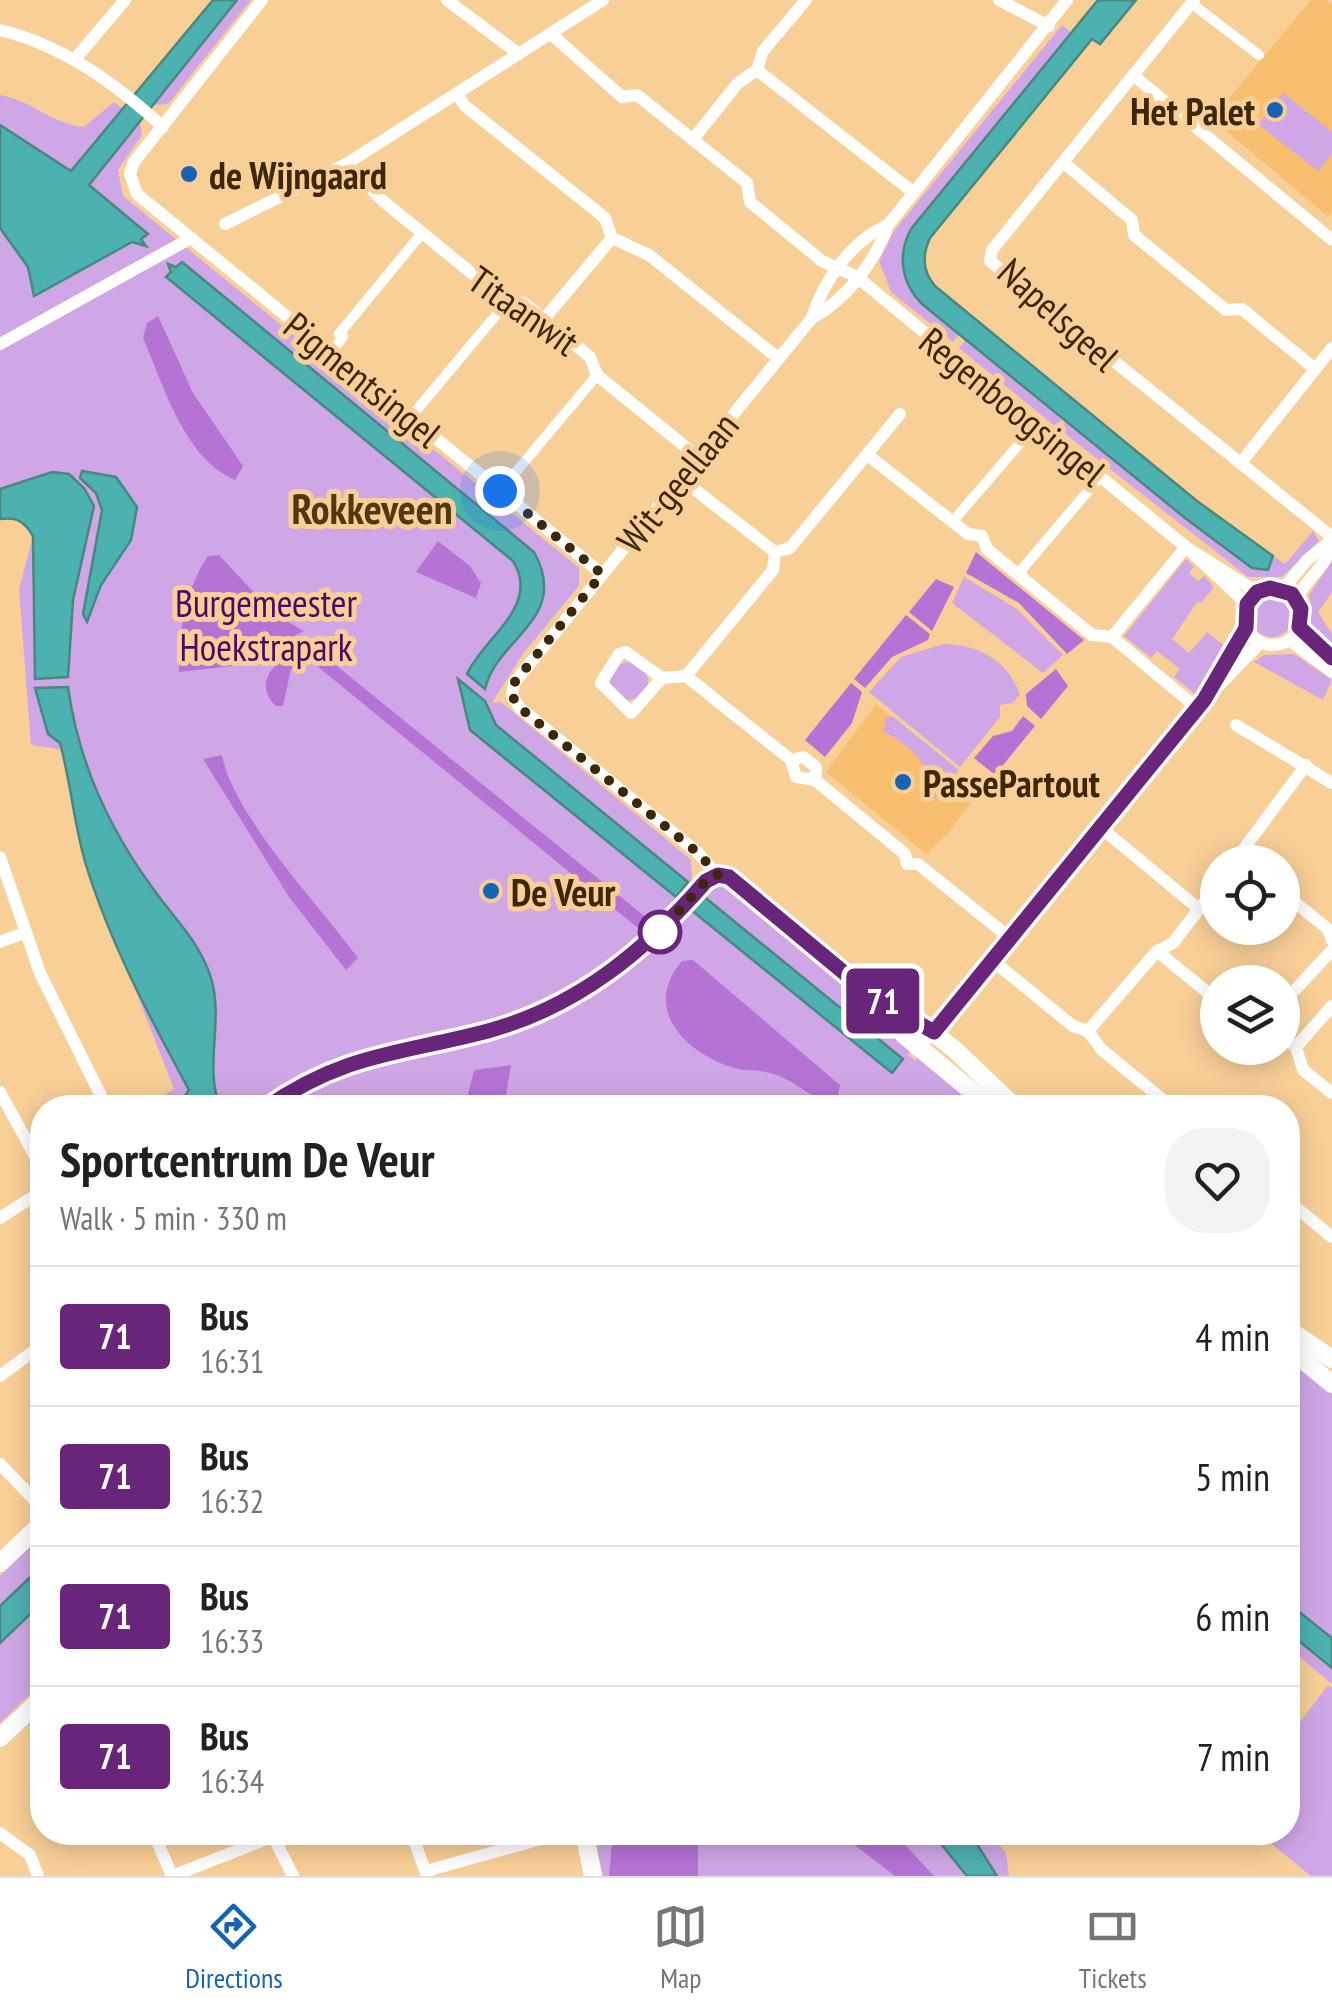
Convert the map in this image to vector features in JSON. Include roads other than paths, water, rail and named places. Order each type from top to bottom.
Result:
[{"type":"street","points":[[75,59],[125,0]]},
{"type":"street","points":[[0,30],[26,36],[75,59],[163,127],[262,0]]},
{"type":"street","points":[[447,0],[519,54]]},
{"type":"street","points":[[225,224],[346,164],[603,0]]},
{"type":"street","points":[[694,138],[738,83],[757,70],[763,51],[806,0]]},
{"type":"street","points":[[999,0],[1048,26]]},
{"type":"street","name":"Wit-geellaan","points":[[712,878],[698,853],[520,708],[512,696],[514,683],[778,358],[812,318],[836,303],[879,246],[888,225],[1068,2]]},
{"type":"street","points":[[1192,2],[1259,55]]},
{"type":"street","name":"Napelsgeel","points":[[1192,2],[992,250],[990,261],[1214,444],[1243,460],[1248,472],[1332,540]]},
{"type":"street","name":"Regenboogsingel","points":[[551,34],[622,96],[637,95],[694,138],[747,183],[750,202],[838,270],[857,277],[1186,547],[1247,604]]},
{"type":"street","points":[[757,70],[914,192]]},
{"type":"street","points":[[1133,75],[1332,240]]},
{"type":"street","points":[[457,94],[464,104],[606,218],[612,238],[649,255],[778,358]]},
{"type":"street","name":"Pigmentsingel","points":[[163,127],[134,162],[130,180],[138,194],[602,574]]},
{"type":"street","points":[[1064,163],[1132,220],[1134,235],[1226,310],[1242,309],[1315,369]]},
{"type":"street","name":"Titaanwit","points":[[346,164],[507,302],[522,302],[590,356],[598,375],[698,457]]},
{"type":"street","name":"Wit-geellaan","points":[[812,318],[821,292],[861,240],[888,225]]},
{"type":"street","points":[[330,352],[343,337],[339,334],[422,233]]},
{"type":"street","points":[[0,344],[191,238]]},
{"type":"street","points":[[544,319],[612,238]]},
{"type":"street","points":[[410,418],[507,302]]},
{"type":"street","points":[[1243,460],[1332,348]]},
{"type":"street","points":[[500,491],[598,375]]},
{"type":"street","points":[[774,552],[790,548],[900,414]]},
{"type":"street","points":[[953,521],[1022,441],[1045,433]]},
{"type":"street","points":[[869,456],[968,534],[982,536],[987,549],[1092,635],[1112,636],[1201,704]]},
{"type":"street","points":[[1018,574],[1100,477]]},
{"type":"street","points":[[680,478],[774,552]]},
{"type":"street","points":[[1283,589],[1307,560],[1332,540]]},
{"type":"street","points":[[1295,598],[1324,562],[1332,540]]},
{"type":"street","points":[[1112,636],[1186,547]]},
{"type":"street","name":"Regenboogsingel","points":[[1186,547],[1257,592]]},
{"type":"street","points":[[686,676],[773,570],[774,552]]},
{"type":"street","points":[[1201,704],[1246,628],[1247,604],[1257,592],[1283,589],[1301,609],[1299,627],[1289,640],[1275,645],[1261,642],[1246,628]]},
{"type":"street","points":[[1299,627],[1332,658]]},
{"type":"street","points":[[1289,640],[1332,672]]},
{"type":"street","points":[[919,1048],[1201,704],[1261,642]]},
{"type":"street","points":[[662,678],[631,713],[601,682],[619,654],[626,652],[662,678],[686,676],[791,760],[796,777],[815,780],[905,854],[907,864],[924,868],[1010,938]]},
{"type":"street","points":[[1236,725],[1332,782]]},
{"type":"street","points":[[1250,845],[1306,765]]},
{"type":"street","points":[[1088,1031],[1156,951],[1173,943],[1199,909],[1100,827]]},
{"type":"street","points":[[0,857],[24,933],[101,1095]]},
{"type":"street","points":[[286,1095],[316,1076],[358,1059],[487,1031],[538,1014],[617,968],[712,878],[729,877],[872,996],[919,1048],[976,1095]]},
{"type":"street","points":[[1300,906],[1328,928],[1332,940]]},
{"type":"street","points":[[0,942],[24,933]]},
{"type":"street","points":[[1300,985],[1332,950]]},
{"type":"street","points":[[1156,951],[1200,986]]},
{"type":"street","points":[[992,960],[1073,1026],[1088,1031],[1101,1049],[1156,1095]]},
{"type":"street","points":[[872,996],[934,1032],[1002,1095]]},
{"type":"street","points":[[1300,1042],[1332,1006]]},
{"type":"street","points":[[1300,1060],[1303,1070],[1332,1093]]},
{"type":"street","points":[[0,1092],[30,1147]]},
{"type":"street","points":[[0,1218],[30,1199]]},
{"type":"street","points":[[1300,1209],[1330,1230]]},
{"type":"street","points":[[1300,1337],[1332,1359]]},
{"type":"street","points":[[0,1376],[30,1354]]},
{"type":"street","points":[[1300,1358],[1332,1384]]},
{"type":"street","points":[[0,1464],[30,1495]]},
{"type":"street","points":[[0,1564],[30,1535]]},
{"type":"street","points":[[0,1738],[30,1712]]},
{"type":"street","points":[[0,1832],[30,1856],[38,1876]]},
{"type":"street","points":[[158,1845],[172,1876],[247,1845]]},
{"type":"street","points":[[276,1845],[293,1876]]},
{"type":"street","points":[[417,1845],[427,1874],[523,1845]]},
{"type":"street","points":[[587,1845],[593,1876]]},
{"type":"water","points":[[213,0],[237,0],[89,185],[148,234],[141,239],[146,246],[132,242],[34,296],[28,267],[0,228],[0,125],[71,171]]},
{"type":"water","points":[[1098,0],[1136,0],[1100,44],[1092,39],[930,238],[926,269],[935,286],[1197,501],[1273,556],[1268,570],[1252,568],[1185,518],[922,304],[909,287],[903,268],[911,229]]},
{"type":"water","points":[[182,262],[534,552],[543,575],[544,594],[538,611],[492,671],[485,689],[467,674],[515,607],[520,577],[513,561],[166,277],[171,272],[168,264],[176,267]]},
{"type":"water","points":[[82,471],[116,477],[137,507],[131,540],[101,585],[87,622],[83,614],[102,510],[96,493],[80,478]]},
{"type":"water","points":[[52,472],[69,474],[84,488],[94,506],[73,600],[68,677],[35,679],[33,536],[20,521],[0,519],[0,489]]},
{"type":"water","points":[[458,679],[485,701],[496,725],[688,882],[676,897],[470,730]]},
{"type":"water","points":[[68,687],[79,741],[110,818],[138,867],[204,960],[216,1006],[216,1095],[186,1095],[189,1090],[107,924],[82,850],[60,743],[48,734],[35,688]]},
{"type":"water","points":[[702,895],[903,1059],[892,1073],[690,909]]},
{"type":"water","points":[[30,1577],[30,1614],[0,1643],[0,1606]]},
{"type":"water","points":[[1300,1613],[1332,1638],[1332,1668],[1300,1642]]},
{"type":"water","points":[[942,1845],[978,1845],[997,1876],[967,1876]]},
{"type":"place","name":"Het Palet","points":[[1275,110]]},
{"type":"place","name":"de Wijngaard","points":[[189,174]]},
{"type":"place","name":"PassePartout","points":[[903,782]]},
{"type":"place","name":"De Veur","points":[[491,891]]},
{"type":"district","name":"Rokkeveen","points":[[372,508]]},
{"type":"park label","name":"Burgemeester Hoekstrapark","points":[[266,624]]}]
